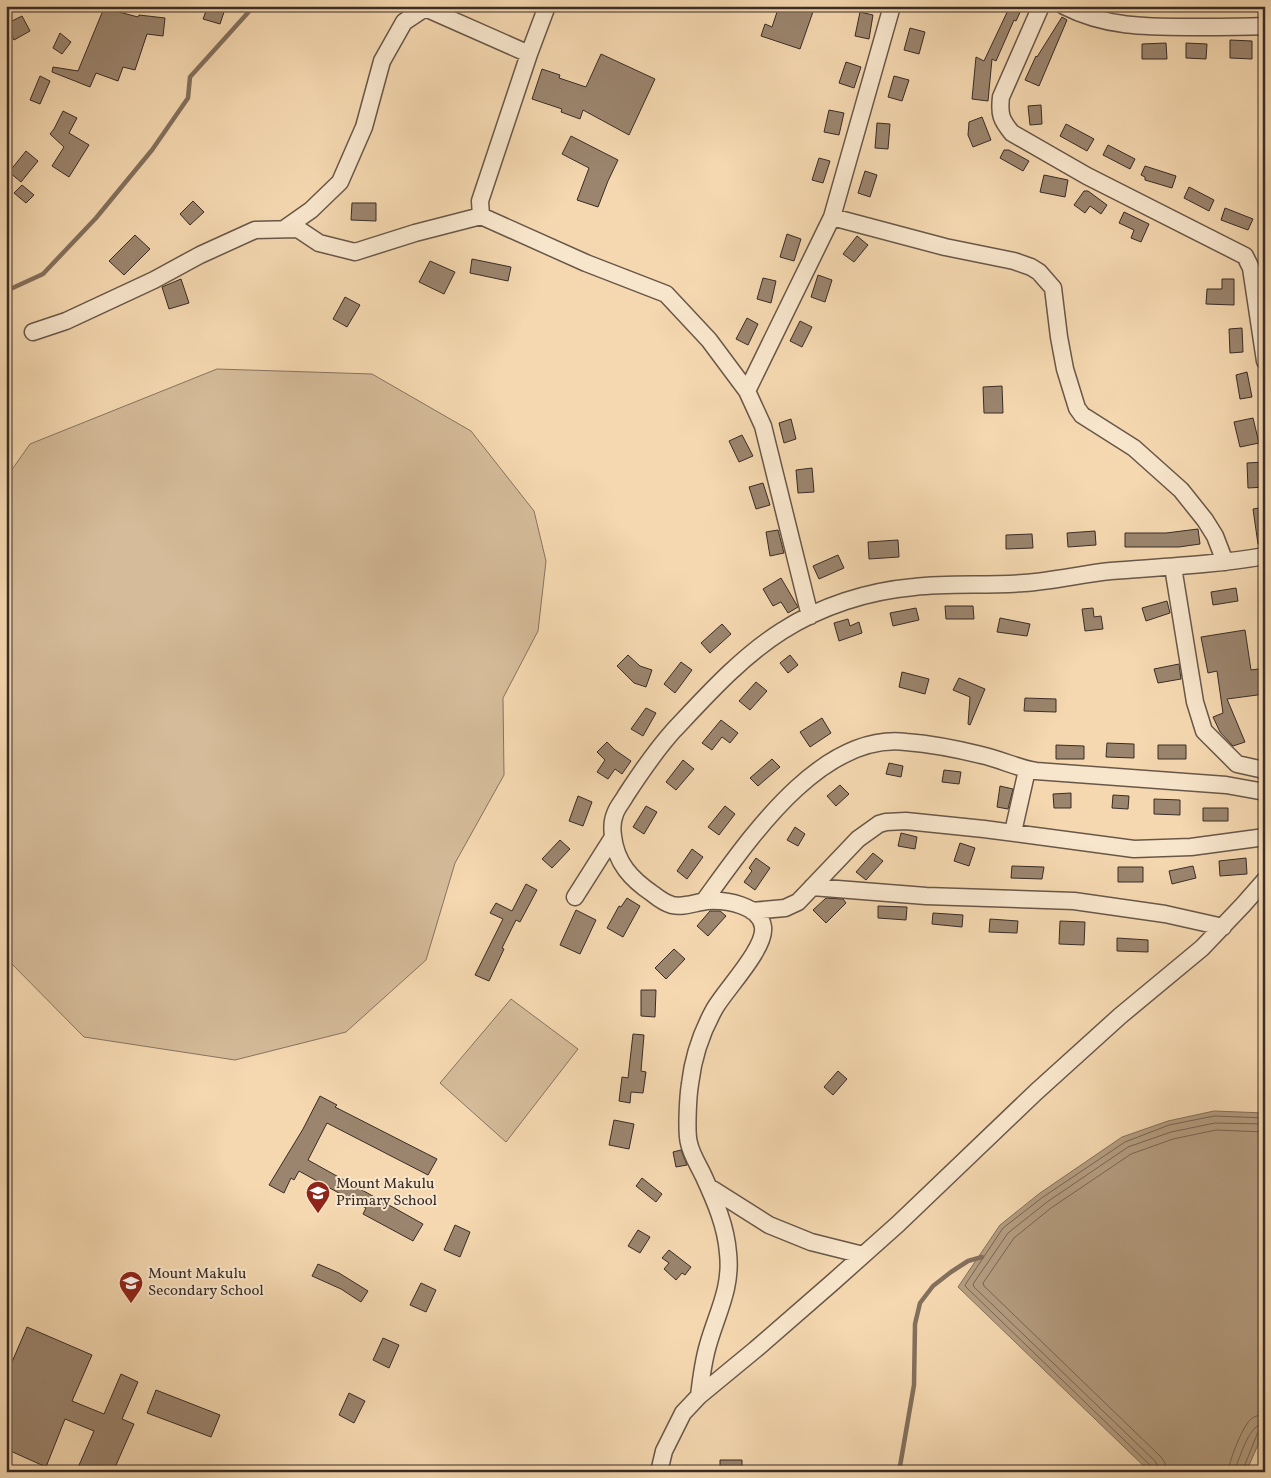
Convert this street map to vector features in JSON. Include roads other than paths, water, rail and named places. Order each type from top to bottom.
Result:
[{"type":"street","points":[[481,216],[480,201],[529,54],[548,6]]},
{"type":"street","points":[[747,391],[832,217],[892,6]]},
{"type":"street","points":[[1041,6],[1001,97],[1000,111],[1004,123],[1012,133],[1087,176],[1245,256],[1251,268],[1265,361]]},
{"type":"street","points":[[1064,6],[1093,18],[1119,25],[1157,27],[1265,26]]},
{"type":"street","points":[[284,229],[311,210],[340,182],[364,127],[382,61],[404,22],[425,8],[529,54]]},
{"type":"street","points":[[33,332],[66,322],[154,280],[200,255],[255,230],[298,229],[319,243],[355,252],[415,233],[481,216],[586,264],[666,294],[709,340],[747,391],[763,426],[810,616]]},
{"type":"street","points":[[832,217],[945,247],[1014,261],[1039,272],[1053,288],[1061,348],[1077,408],[1082,416],[1134,448],[1181,490],[1215,536],[1225,562]]},
{"type":"street","points":[[763,927],[758,916],[752,911],[729,903],[710,898],[681,906],[670,904],[660,899],[632,877],[623,867],[616,854],[612,825],[615,813],[648,762],[666,739],[698,704],[753,652],[782,631],[810,616],[861,596],[903,588],[1026,583],[1106,572],[1225,562],[1265,556]]},
{"type":"street","points":[[1173,567],[1194,702],[1204,731],[1236,764],[1264,770],[1265,772]]},
{"type":"street","points":[[710,898],[768,818],[824,765],[855,749],[886,741],[905,742],[980,754],[1027,770],[1226,785],[1265,792]]},
{"type":"street","points":[[1013,832],[1027,770]]},
{"type":"street","points":[[752,911],[792,905],[858,839],[886,822],[906,822],[1013,832],[1147,849],[1190,847],[1265,837]]},
{"type":"street","points":[[575,897],[613,837]]},
{"type":"street","points":[[659,1472],[664,1451],[683,1413],[699,1396],[756,1350],[863,1255],[1120,1016],[1202,948],[1265,880]]},
{"type":"street","points":[[812,887],[926,896],[1074,902],[1165,914],[1223,927]]},
{"type":"street","points":[[699,1396],[702,1366],[727,1291],[729,1276],[724,1228],[717,1205],[688,1143],[690,1085],[696,1054],[715,1008],[761,942],[763,927],[775,909]]},
{"type":"street","points":[[709,1187],[769,1225],[811,1242],[863,1255]]},
{"type":"water","points":[[1214,1111],[1265,1113],[1265,1429],[1246,1472],[1150,1472],[958,1287],[1000,1225],[1040,1193],[1122,1137],[1168,1121]]},
{"type":"waterway","points":[[6,291],[43,274],[96,218],[152,150],[188,98],[190,77],[254,6]]},
{"type":"waterway","points":[[899,1472],[914,1385],[915,1324],[920,1303],[933,1286],[951,1272],[968,1261],[982,1257]]},
{"type":"place","name":"Mount Makulu Primary School","points":[[318,1214]]},
{"type":"place","name":"Mount Makulu Secondary School","points":[[131,1304]]}]
